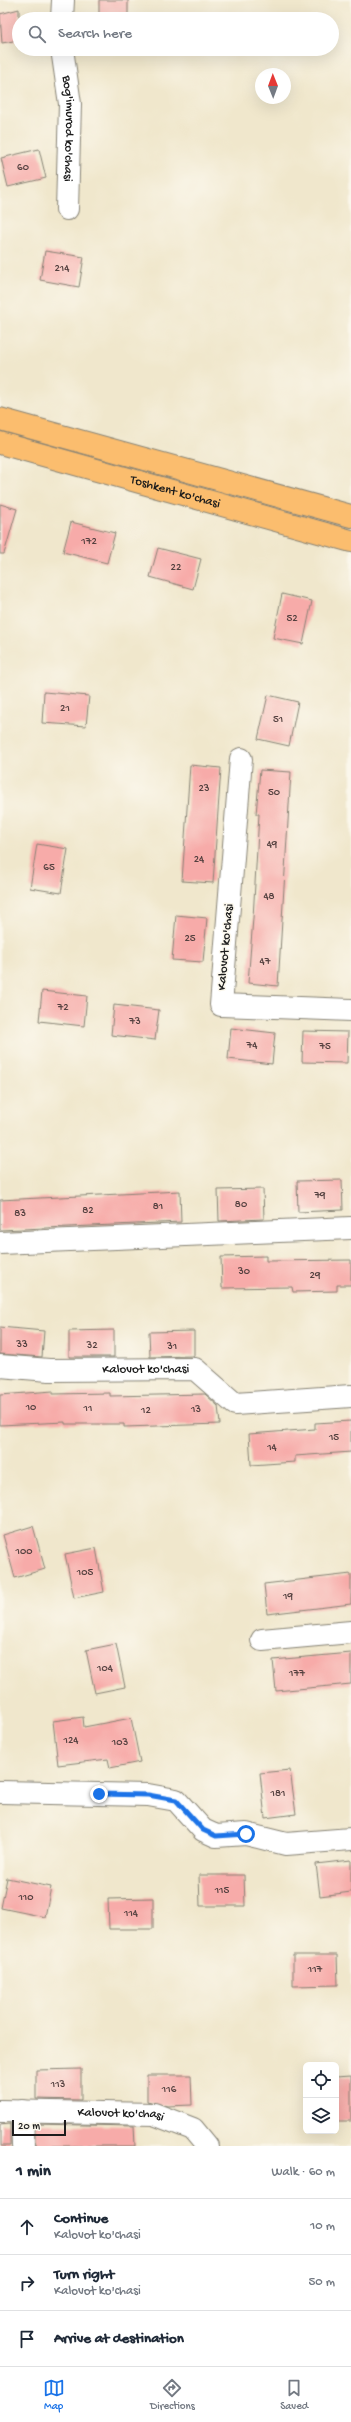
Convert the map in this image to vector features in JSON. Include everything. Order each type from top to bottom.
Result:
[{"type":"highway","name":"Toshkent ko'chasi","points":[[0,419],[351,516]]},
{"type":"highway","name":"Toshkent ko'chasi","points":[[0,443],[351,541]]},
{"type":"street","points":[[62,12],[63,0]]},
{"type":"street","name":"Bog'imurod ko'chasi","points":[[63,56],[70,104],[67,209]]},
{"type":"street","name":"Kalovot ko'chasi","points":[[241,759],[221,1005],[351,1010]]},
{"type":"street","points":[[0,1243],[351,1228]]},
{"type":"street","name":"Kalovot ko'chasi","points":[[0,1366],[49,1370],[195,1369],[236,1404],[351,1396]]},
{"type":"street","points":[[262,1640],[351,1632]]},
{"type":"street","points":[[0,1792],[148,1795],[176,1800],[203,1830],[216,1836],[246,1834],[286,1844],[351,1839]]},
{"type":"street","name":"Kalovot ko'chasi","points":[[0,2111],[154,2114],[193,2129],[206,2146]]},
{"type":"street","points":[[22,2111],[24,2146]]},
{"type":"building","points":[[99,0],[128,0],[128,12],[99,12]]},
{"type":"building","points":[[19,9],[19,12],[12,12],[12,41],[2,43],[0,14]]},
{"type":"building","points":[[39,149],[46,178],[8,187],[1,158]]},
{"type":"building","points":[[45,251],[84,257],[79,287],[40,280]]},
{"type":"building","points":[[0,504],[17,509],[4,554],[0,554]]},
{"type":"building","points":[[71,522],[115,533],[107,563],[63,552]]},
{"type":"building","points":[[158,548],[201,559],[193,589],[150,577]]},
{"type":"building","points":[[282,594],[312,601],[303,644],[273,638]]},
{"type":"building","points":[[44,692],[89,696],[86,726],[42,723]]},
{"type":"building","points":[[268,695],[298,702],[289,746],[258,739]]},
{"type":"building","points":[[190,765],[221,768],[213,883],[182,881]]},
{"type":"building","points":[[260,770],[291,772],[278,986],[248,983],[259,814],[256,814]]},
{"type":"building","points":[[37,844],[68,849],[61,893],[30,888]]},
{"type":"building","points":[[176,915],[207,918],[203,962],[172,960]]},
{"type":"building","points":[[42,991],[87,996],[84,1026],[39,1021]]},
{"type":"building","points":[[114,1005],[159,1010],[155,1040],[111,1035]]},
{"type":"building","points":[[231,1028],[275,1033],[272,1064],[228,1059]]},
{"type":"building","points":[[303,1031],[348,1032],[347,1063],[302,1062]]},
{"type":"building","points":[[342,1180],[343,1210],[298,1212],[297,1181]]},
{"type":"building","points":[[263,1189],[264,1219],[219,1221],[218,1190]]},
{"type":"building","points":[[180,1191],[181,1222],[0,1230],[0,1200]]},
{"type":"building","points":[[266,1256],[266,1261],[351,1260],[351,1285],[337,1285],[337,1291],[293,1292],[292,1287],[222,1288],[221,1257]]},
{"type":"building","points":[[0,1327],[44,1331],[42,1357],[0,1354]]},
{"type":"building","points":[[114,1330],[114,1357],[69,1357],[69,1331]]},
{"type":"building","points":[[194,1331],[194,1356],[150,1357],[149,1332]]},
{"type":"building","points":[[53,1391],[53,1394],[110,1393],[110,1396],[205,1394],[218,1406],[220,1424],[124,1427],[124,1424],[65,1424],[65,1422],[0,1425],[0,1395]]},
{"type":"building","points":[[351,1421],[351,1452],[295,1456],[295,1462],[251,1465],[249,1434],[315,1429],[315,1423]]},
{"type":"building","points":[[33,1526],[45,1569],[15,1578],[3,1535]]},
{"type":"building","points":[[96,1548],[104,1592],[74,1598],[65,1554]]},
{"type":"building","points":[[351,1574],[351,1604],[267,1614],[264,1584]]},
{"type":"building","points":[[116,1644],[125,1687],[95,1693],[86,1650]]},
{"type":"building","points":[[351,1653],[351,1684],[276,1691],[273,1660]]},
{"type":"building","points":[[83,1717],[84,1727],[131,1718],[140,1762],[110,1768],[108,1759],[58,1765],[53,1721]]},
{"type":"building","points":[[290,1770],[296,1814],[265,1818],[260,1773]]},
{"type":"building","points":[[351,1860],[351,1892],[320,1896],[316,1864]]},
{"type":"building","points":[[199,1875],[244,1875],[245,1906],[200,1906]]},
{"type":"building","points":[[7,1878],[51,1887],[45,1917],[1,1908]]},
{"type":"building","points":[[153,1898],[153,1929],[109,1929],[108,1899]]},
{"type":"building","points":[[293,1955],[337,1955],[338,1985],[293,1986]]},
{"type":"building","points":[[81,2069],[81,2100],[36,2099],[36,2070]]},
{"type":"building","points":[[147,2075],[191,2075],[192,2105],[167,2106],[147,2101]]},
{"type":"building","points":[[351,2076],[351,2121],[339,2121],[339,2077]]},
{"type":"building","points":[[10,2124],[10,2146],[0,2146],[0,2125]]},
{"type":"building","points":[[35,2124],[134,2126],[135,2146],[35,2146]]},
{"type":"route","points":[[99,1794],[148,1795],[176,1800],[203,1830],[216,1836],[246,1834]]}]
